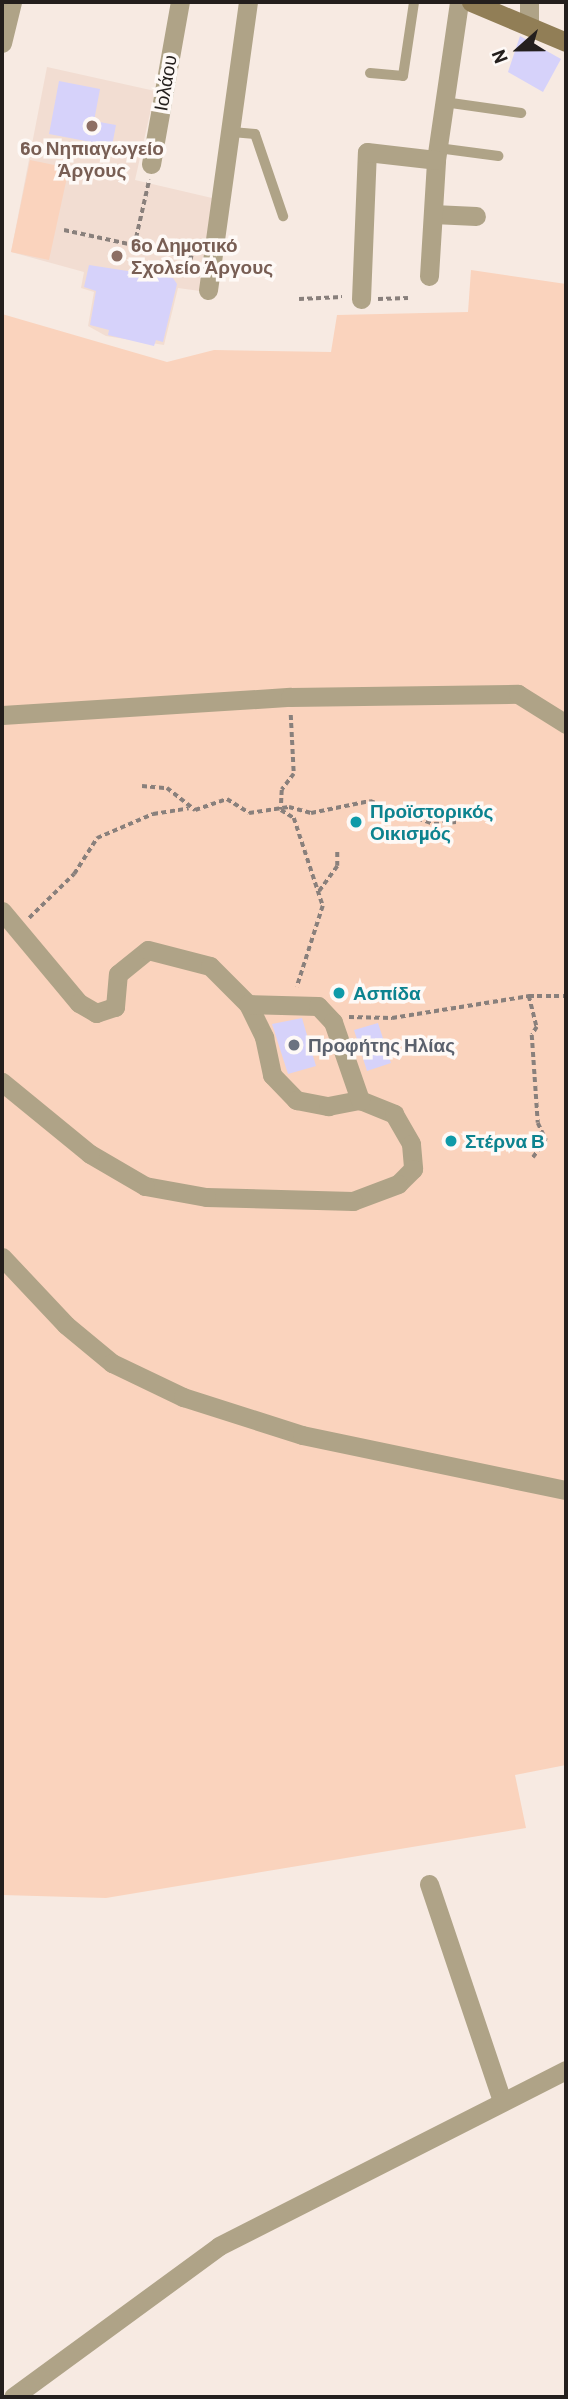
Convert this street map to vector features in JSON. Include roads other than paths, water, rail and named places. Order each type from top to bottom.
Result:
[{"type":"main road","points":[[471,2],[529,24],[566,42]]},
{"type":"street","points":[[2,43],[12,2]]},
{"type":"street","name":"Ιολάου","points":[[149,173],[180,2]]},
{"type":"street","points":[[208,290],[248,2]]},
{"type":"street","points":[[429,276],[437,154],[459,2]]},
{"type":"street","points":[[529,2],[529,24]]},
{"type":"street","points":[[361,299],[367,152],[437,154]]},
{"type":"street","points":[[433,214],[476,216]]},
{"type":"street","points":[[2,715],[290,697],[517,694],[566,724]]},
{"type":"street","points":[[2,911],[79,1003],[96,1013],[115,1007],[118,974],[148,950],[210,966],[248,1004],[264,1037],[272,1075],[296,1100],[328,1106],[360,1100],[394,1114],[411,1144],[413,1168],[398,1184],[353,1201],[206,1198],[145,1186],[90,1154],[2,1082]]},
{"type":"street","points":[[248,1004],[296,1003],[317,1006],[333,1022],[360,1100]]},
{"type":"street","points":[[2,1257],[66,1325],[112,1363],[183,1397],[302,1435],[566,1490]]},
{"type":"street","points":[[429,1884],[502,2101]]},
{"type":"street","points":[[13,2397],[219,2246],[566,2070]]},
{"type":"lane","points":[[370,74],[403,76],[414,2]]},
{"type":"lane","points":[[444,102],[522,113]]},
{"type":"lane","points":[[232,132],[255,134],[283,216]]},
{"type":"lane","points":[[437,154],[498,156]]},
{"type":"place","name":"6ο Νηπιαγωγείο Άργους","points":[[92,126]]},
{"type":"place","name":"6ο Δημοτικό Σχολείο Άργους","points":[[117,256]]},
{"type":"place","name":"Προϊστορικός Οικισμός","points":[[356,822]]},
{"type":"place","name":"Ασπίδα","points":[[339,993]]},
{"type":"place","name":"Προφήτης Ηλίας","points":[[294,1045]]},
{"type":"place","name":"Στέρνα Β","points":[[451,1141]]}]
